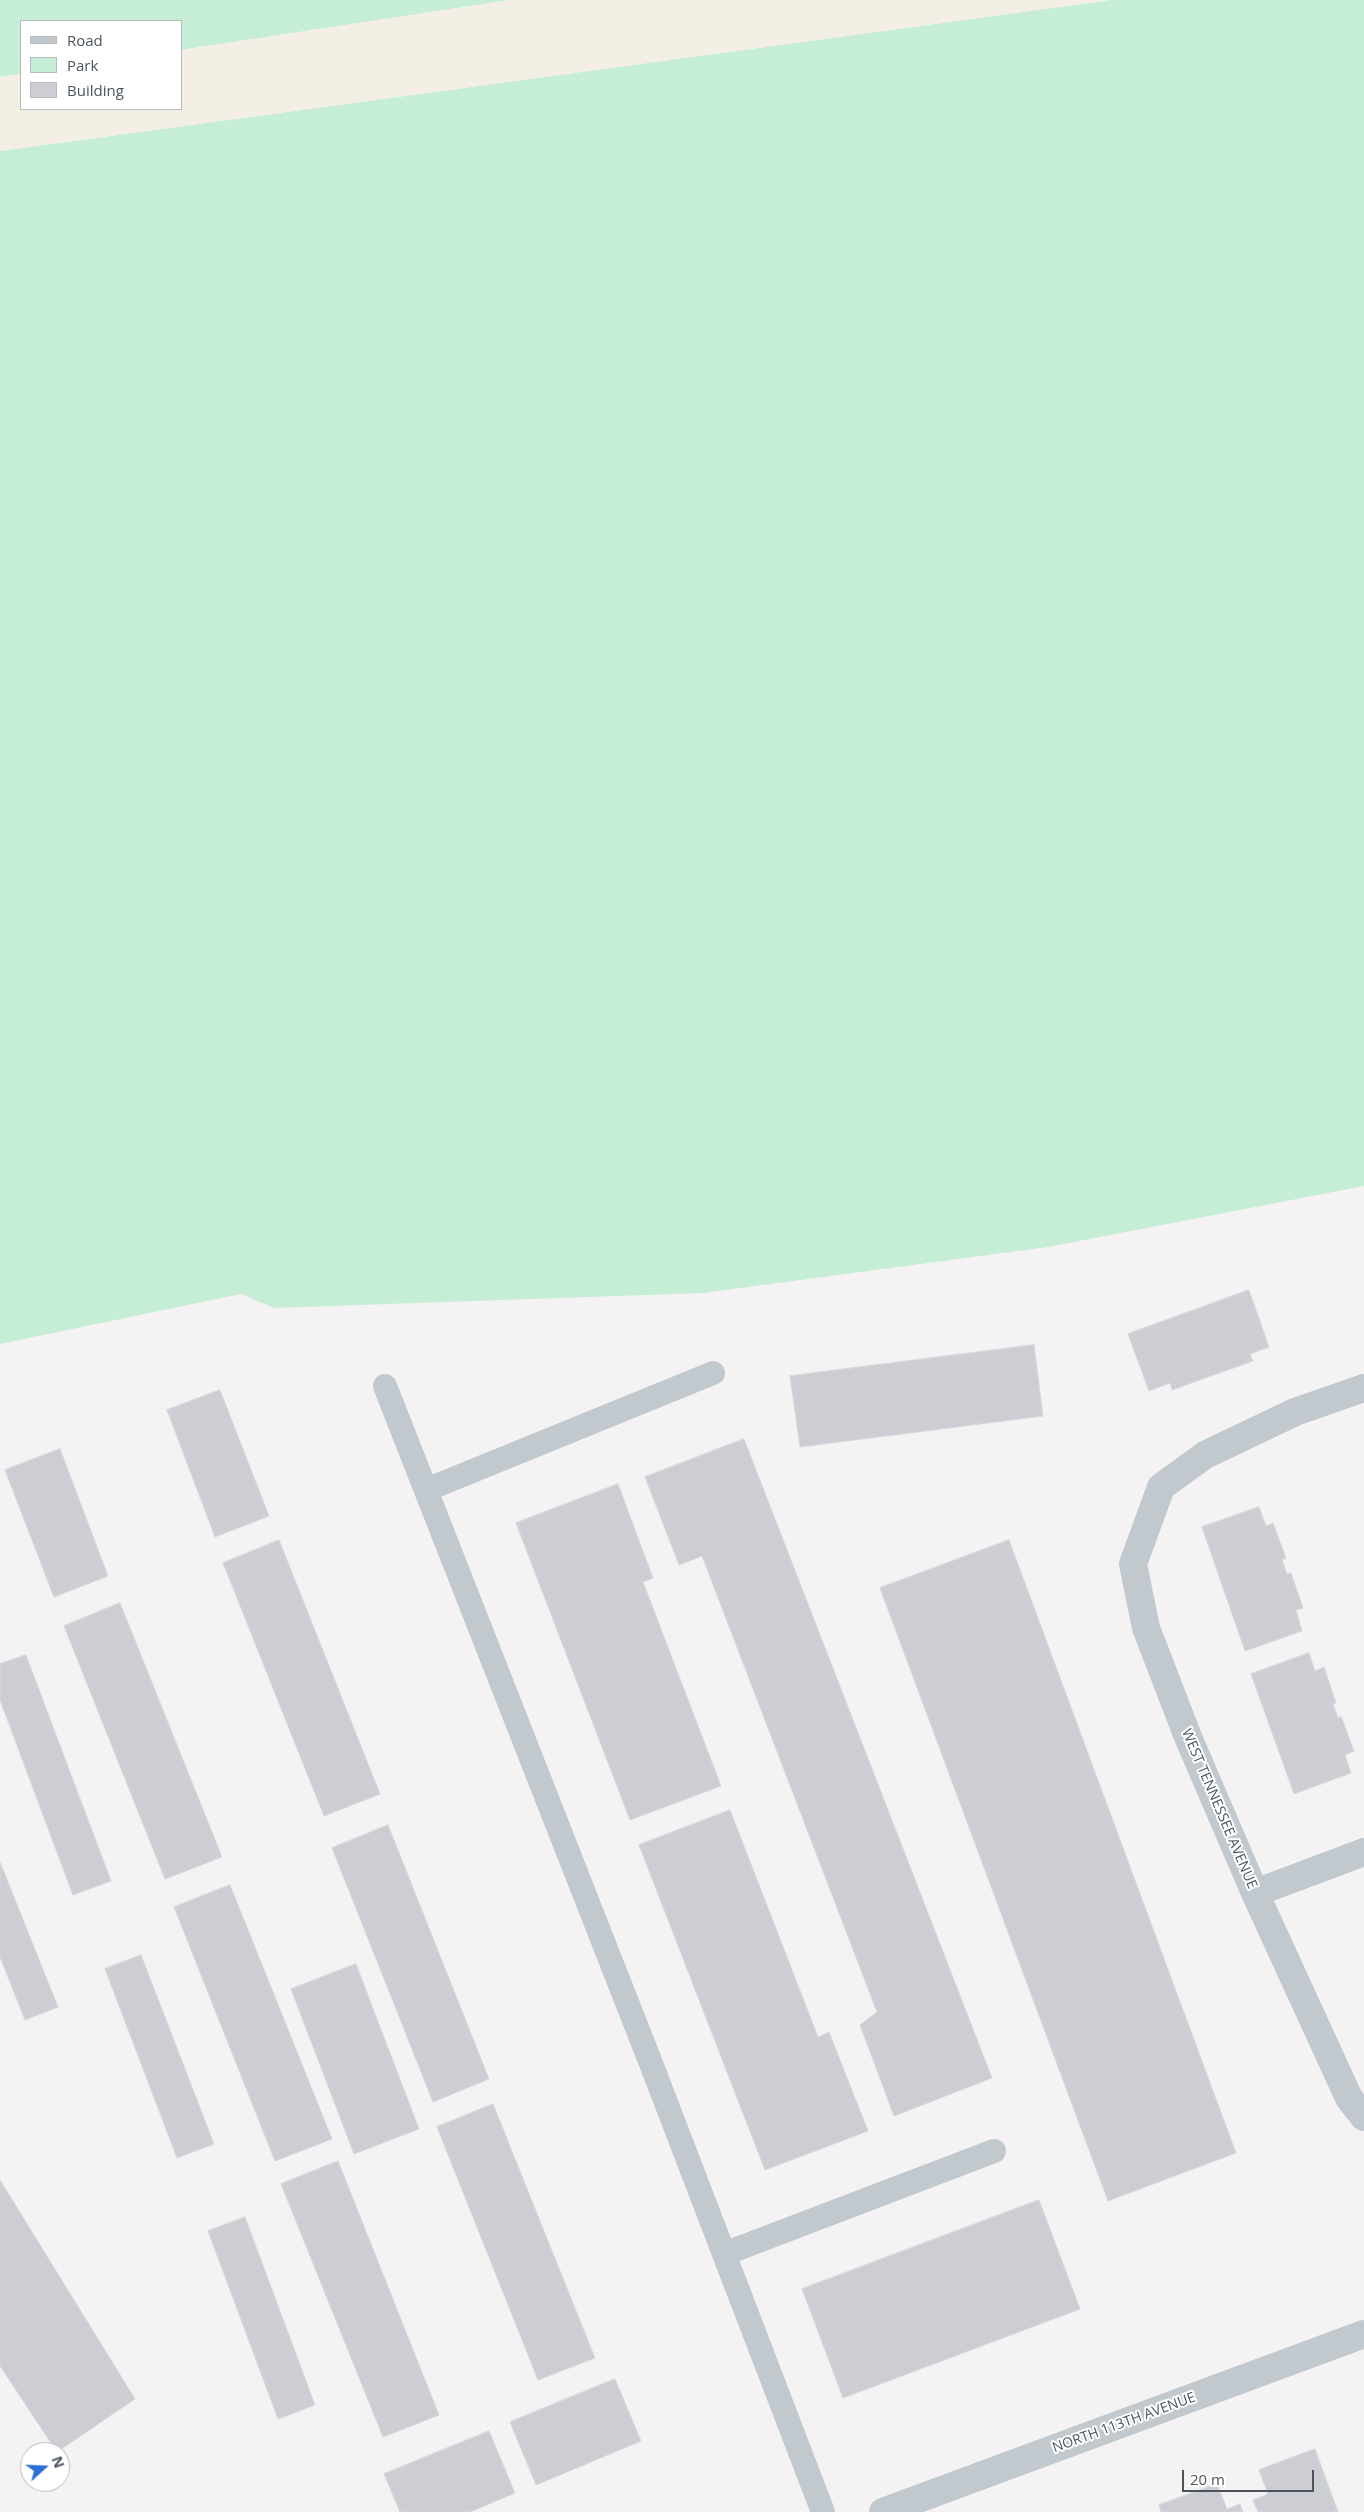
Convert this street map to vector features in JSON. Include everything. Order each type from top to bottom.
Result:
[{"type":"street","name":"WEST TENNESSEE AVENUE","points":[[1364,1388],[1295,1412],[1205,1455],[1162,1487],[1133,1564],[1146,1628],[1188,1737],[1255,1893],[1349,2098],[1364,2117]]},
{"type":"street","points":[[1255,1893],[1364,1852]]},
{"type":"street","name":"NORTH 113TH AVENUE","points":[[883,2512],[1364,2334]]},
{"type":"lane","points":[[426,1490],[713,1373]]},
{"type":"lane","points":[[385,1386],[823,2512]]},
{"type":"lane","points":[[724,2254],[994,2152]]},
{"type":"green space","points":[[0,0],[510,0],[182,50],[182,20],[20,20],[20,74],[0,77]]},
{"type":"green space","points":[[1111,0],[1364,0],[1364,1186],[1048,1247],[703,1293],[274,1308],[241,1294],[0,1344],[0,151]]},
{"type":"sand","points":[[510,0],[1111,0],[0,151],[0,77],[20,74],[20,110],[182,110],[182,50]]},
{"type":"building","points":[[1249,1290],[1269,1347],[1250,1354],[1253,1361],[1172,1390],[1170,1383],[1149,1391],[1128,1334]]},
{"type":"building","points":[[1034,1345],[1043,1416],[800,1447],[790,1376]]},
{"type":"building","points":[[220,1390],[269,1516],[215,1537],[167,1410]]},
{"type":"building","points":[[744,1439],[992,2078],[894,2116],[860,2025],[877,2012],[702,1556],[679,1565],[645,1477]]},
{"type":"building","points":[[60,1449],[108,1576],[54,1597],[5,1470]]},
{"type":"building","points":[[618,1484],[653,1578],[643,1582],[721,1786],[630,1820],[516,1523]]},
{"type":"building","points":[[1259,1507],[1266,1526],[1273,1523],[1286,1558],[1282,1560],[1287,1574],[1291,1573],[1303,1608],[1296,1610],[1302,1631],[1245,1651],[1202,1527]]},
{"type":"building","points":[[279,1540],[380,1794],[324,1816],[223,1563]]},
{"type":"building","points":[[1009,1540],[1236,2153],[1108,2201],[880,1588]]},
{"type":"building","points":[[120,1603],[222,1857],[165,1879],[64,1626]]},
{"type":"building","points":[[1309,1653],[1315,1671],[1324,1667],[1336,1703],[1333,1704],[1338,1718],[1341,1716],[1354,1751],[1345,1755],[1351,1773],[1294,1794],[1251,1674]]},
{"type":"building","points":[[26,1655],[111,1881],[73,1895],[0,1700],[0,1664]]},
{"type":"building","points":[[730,1810],[818,2037],[829,2032],[868,2131],[765,2170],[639,1845]]},
{"type":"building","points":[[388,1825],[489,2079],[433,2102],[332,1848]]},
{"type":"building","points":[[0,1862],[58,2007],[25,2020],[0,1957]]},
{"type":"building","points":[[230,1885],[332,2139],[275,2161],[174,1907]]},
{"type":"building","points":[[141,1955],[214,2144],[177,2158],[105,1969]]},
{"type":"building","points":[[356,1964],[419,2129],[354,2154],[291,1989]]},
{"type":"building","points":[[493,2104],[595,2358],[538,2380],[437,2127]]},
{"type":"building","points":[[338,2161],[439,2415],[383,2437],[281,2184]]},
{"type":"building","points":[[0,2180],[135,2399],[70,2443],[50,2442],[0,2366]]},
{"type":"building","points":[[1039,2200],[1080,2309],[843,2398],[802,2289]]},
{"type":"building","points":[[245,2217],[315,2405],[278,2419],[208,2231]]},
{"type":"building","points":[[615,2379],[641,2441],[536,2485],[510,2422]]},
{"type":"building","points":[[489,2431],[515,2493],[470,2512],[400,2512],[384,2474]]},
{"type":"building","points":[[1315,2449],[1338,2512],[1258,2512],[1253,2500],[1268,2494],[1259,2470]]},
{"type":"building","points":[[1217,2484],[1227,2509],[1240,2504],[1243,2512],[1161,2512],[1159,2505]]}]
